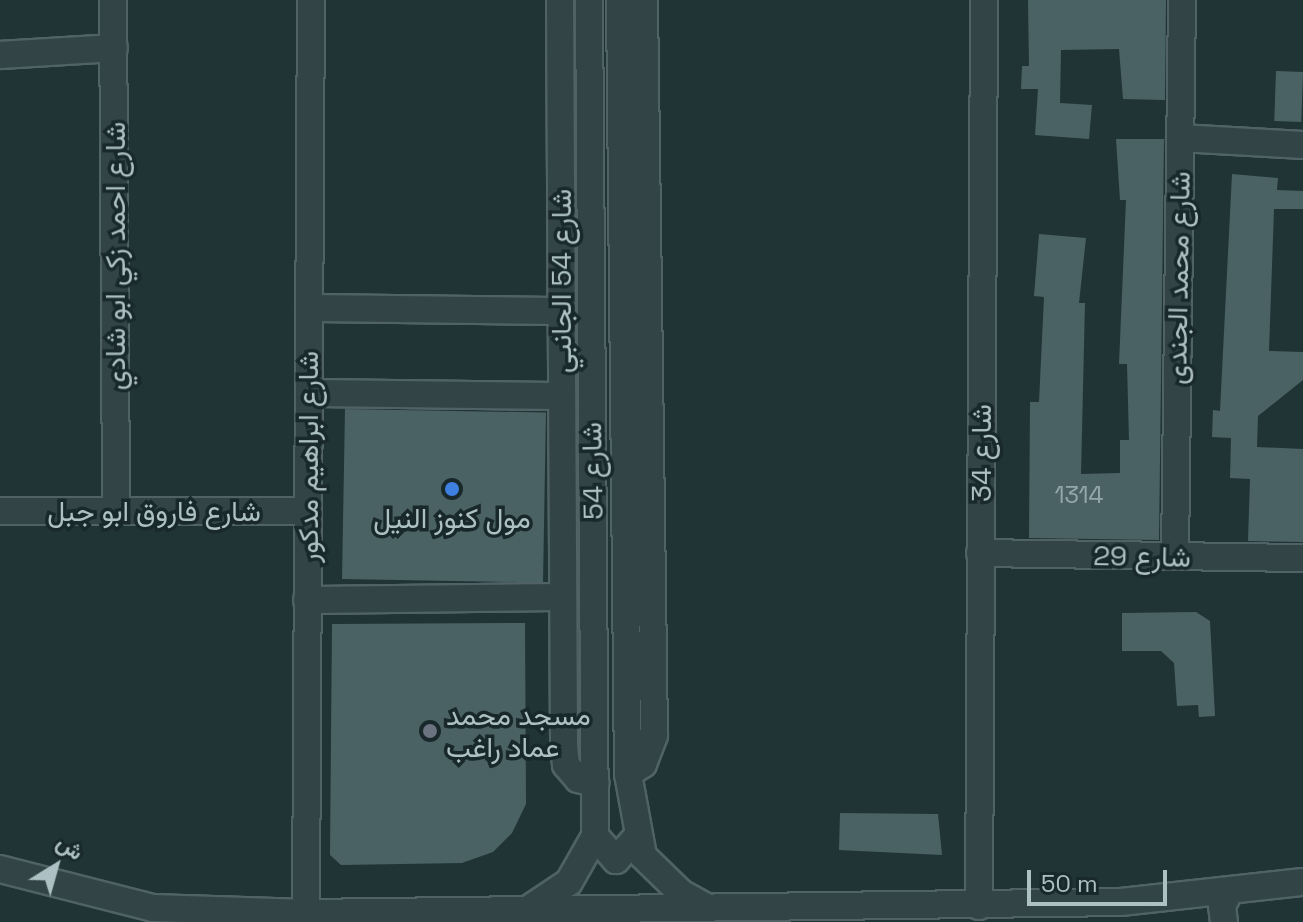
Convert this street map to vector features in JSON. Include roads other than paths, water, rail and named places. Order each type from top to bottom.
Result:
[{"type":"street","name":"شارع احمد زكي ابو شادي","points":[[113,0],[116,511]]},
{"type":"street","name":"شارع ابراهيم مدكور","points":[[306,913],[311,0]]},
{"type":"street","name":"شارع 54 الجانبي","points":[[560,0],[566,765],[578,779],[596,783]]},
{"type":"street","name":"شارع 54","points":[[526,911],[569,882],[595,836],[589,0]]},
{"type":"street","name":"شارع 54","points":[[620,0],[628,774],[636,838],[660,876],[706,907]]},
{"type":"street","points":[[628,774],[643,764],[654,735],[644,0]]},
{"type":"street","name":"شارع 34","points":[[979,906],[984,0]]},
{"type":"street","name":"شارع محمد الجندى","points":[[1175,556],[1182,0]]},
{"type":"street","points":[[0,55],[114,48]]},
{"type":"street","points":[[1180,138],[1295,141]]},
{"type":"street","points":[[561,278],[590,278]]},
{"type":"street","points":[[309,308],[562,311]]},
{"type":"street","points":[[309,393],[562,396]]},
{"type":"street","name":"شارع فاروق ابو جبل","points":[[0,511],[308,511]]},
{"type":"street","points":[[562,538],[592,538]]},
{"type":"street","name":"شارع 29","points":[[980,553],[1303,558]]},
{"type":"street","points":[[307,600],[563,597]]},
{"type":"street","points":[[595,836],[616,860],[636,838]]},
{"type":"street","points":[[0,869],[149,915],[706,907],[979,906],[1141,911],[1230,890],[1303,882]]},
{"type":"street","points":[[1224,922],[1222,906],[1230,890]]},
{"type":"place","name":"مول كنوز النيل","points":[[452,489]]},
{"type":"place","name":"مسجد محمد عماد راغب","points":[[430,731]]}]
